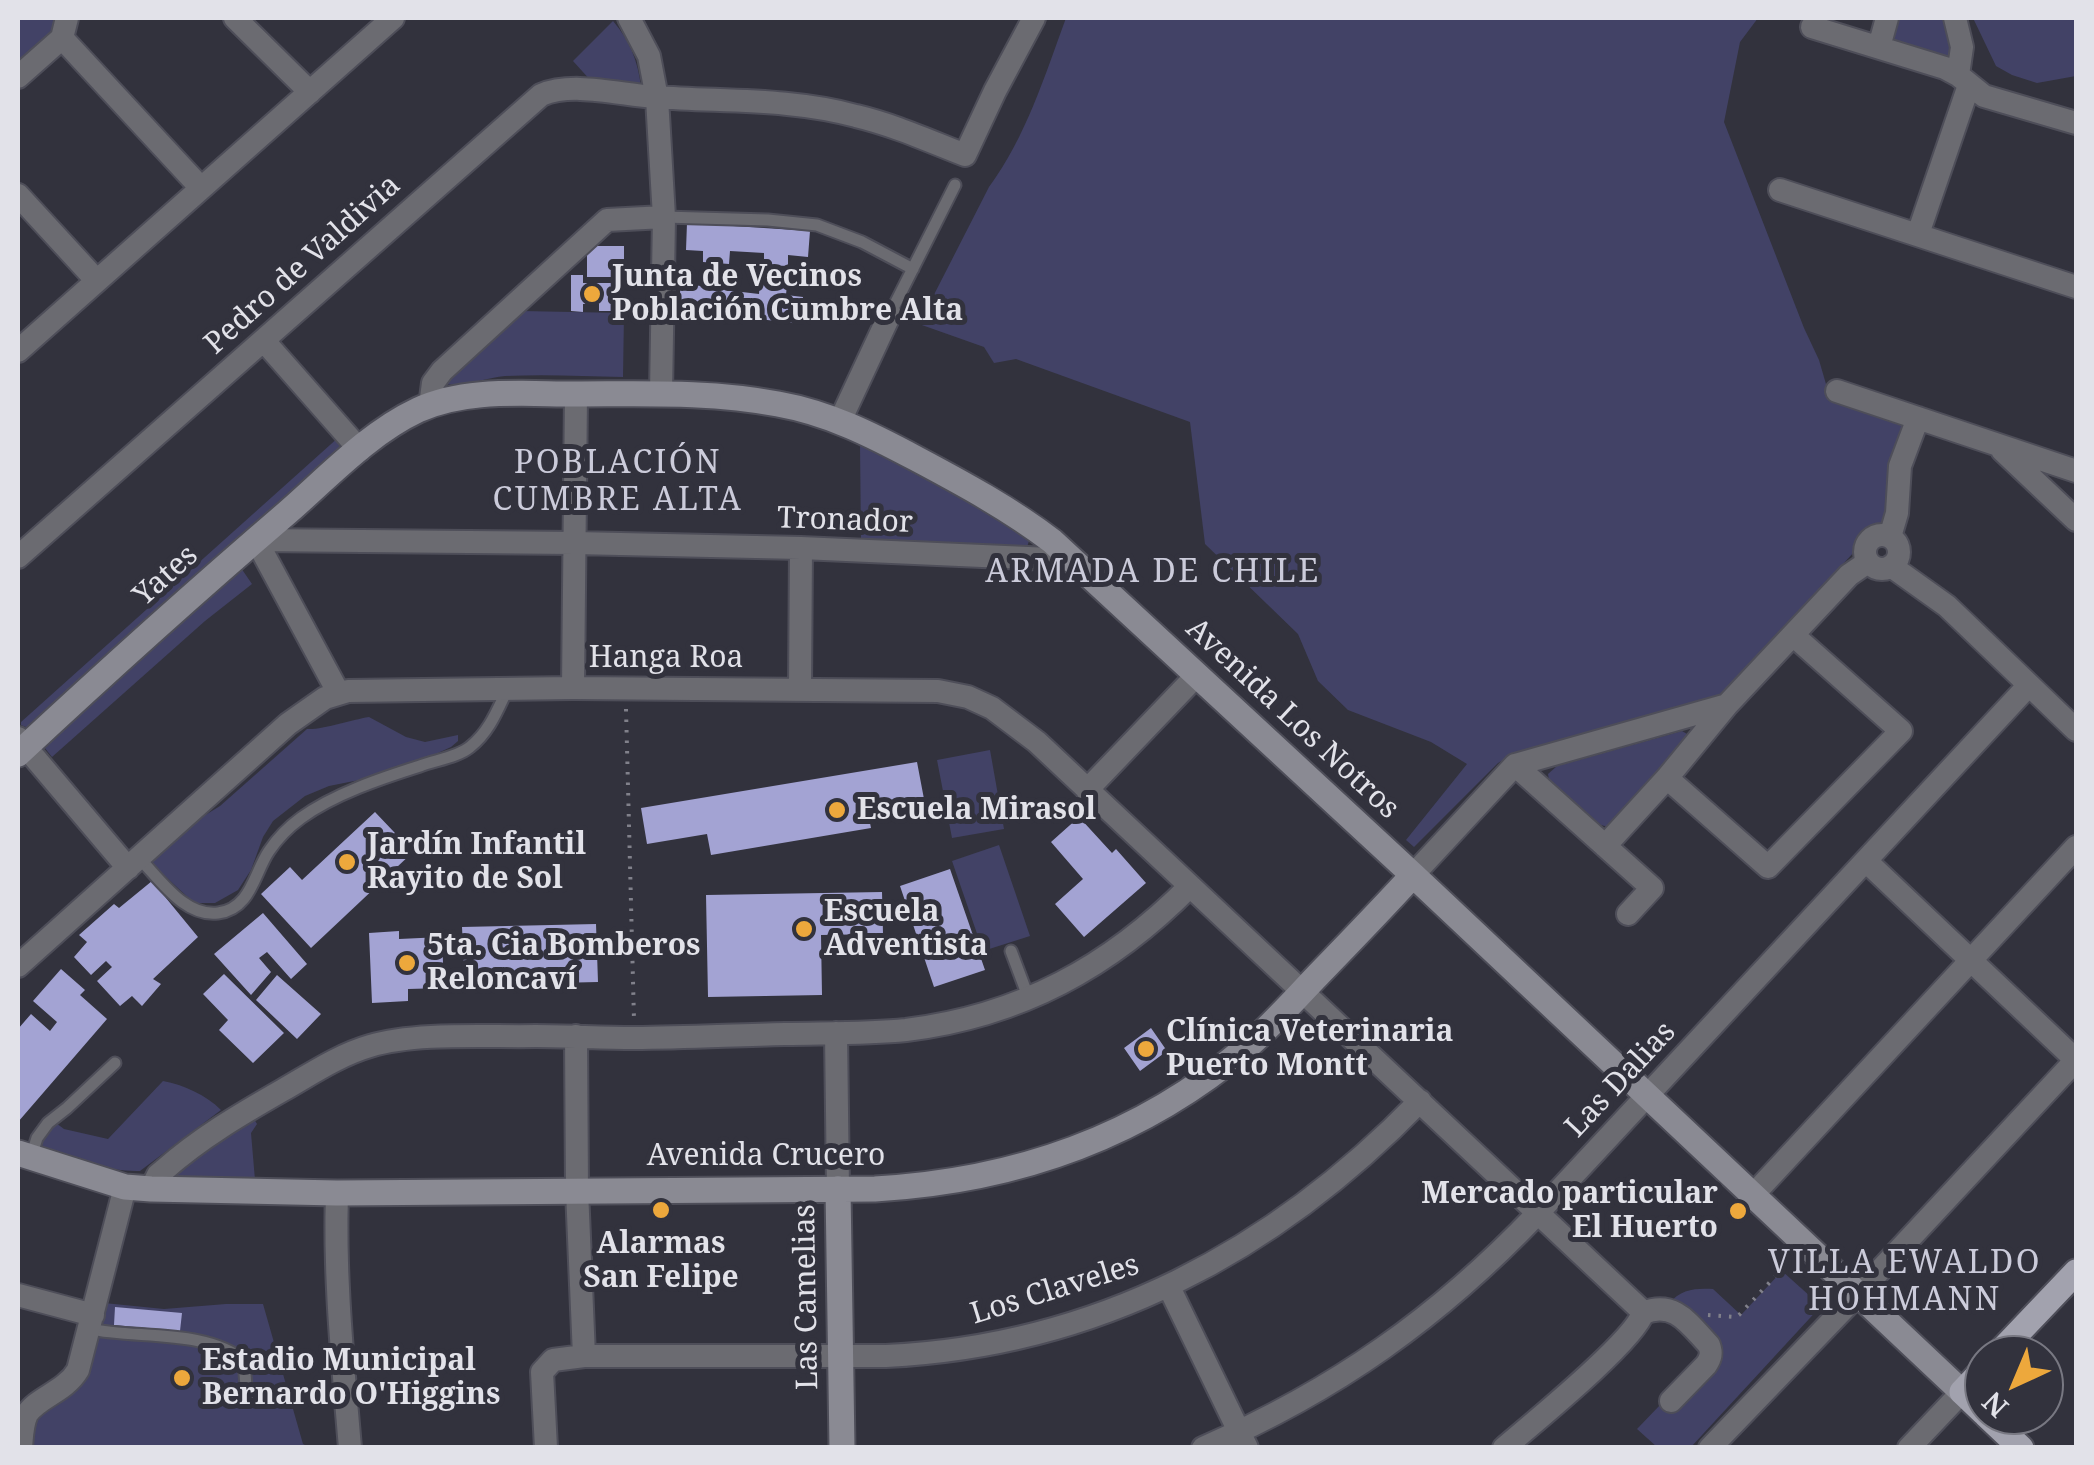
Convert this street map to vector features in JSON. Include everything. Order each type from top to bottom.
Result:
[{"type":"main road","name":"Avenida Los Notros","points":[[360,450],[400,420],[458,399],[512,393],[700,394],[757,400],[840,420],[981,493],[1073,560],[1962,1392]]},
{"type":"main road","name":"Yates","points":[[20,746],[360,450]]},
{"type":"main road","name":"Avenida Crucero","points":[[24,1155],[138,1188],[338,1193],[838,1189],[912,1187],[986,1176],[1092,1143],[1158,1110],[1205,1079],[1249,1044],[1413,875]]},
{"type":"main road","name":"Las Camelias","points":[[838,1189],[841,1445]]},
{"type":"main road","points":[[2016,1335],[2076,1272]]},
{"type":"street","points":[[235,18],[310,92]]},
{"type":"street","points":[[18,351],[392,18]]},
{"type":"street","points":[[629,18],[650,56],[657,98],[664,217],[661,393]]},
{"type":"street","points":[[1880,48],[1888,18]]},
{"type":"street","points":[[1918,234],[1964,80],[1962,47],[1954,18]]},
{"type":"street","name":"Pedro de Valdivia","points":[[18,557],[533,100],[549,91],[740,99],[815,107],[896,128],[965,155],[1025,20]]},
{"type":"street","points":[[1812,27],[1945,68],[1990,98],[2076,124]]},
{"type":"street","points":[[18,78],[65,28],[201,188]]},
{"type":"street","points":[[1780,190],[2076,288]]},
{"type":"street","points":[[18,195],[97,281]]},
{"type":"street","points":[[430,406],[433,383],[442,371],[607,220],[664,217]]},
{"type":"street","points":[[840,420],[890,314]]},
{"type":"street","points":[[264,341],[360,450]]},
{"type":"street","points":[[1837,392],[2076,471]]},
{"type":"street","points":[[573,688],[576,394]]},
{"type":"street","points":[[1605,846],[1727,705],[1849,575],[1898,557],[1898,546],[1890,537],[1897,513],[1900,466],[1918,418]]},
{"type":"street","points":[[1996,444],[2076,520]]},
{"type":"street","points":[[256,540],[338,692]]},
{"type":"street","name":"Tronador","points":[[256,540],[801,548],[1073,560]]},
{"type":"street","points":[[800,689],[801,548]]},
{"type":"street","points":[[1880,564],[1935,595],[2076,730]]},
{"type":"street","points":[[1667,778],[1768,867],[1900,731],[1793,635]]},
{"type":"street","points":[[1087,790],[1197,675]]},
{"type":"street","name":"Las Dalias","points":[[1203,1448],[1243,1440],[1398,1339],[1472,1280],[2029,685]]},
{"type":"street","name":"Hanga Roa","points":[[18,966],[288,724],[338,692],[419,688],[800,689],[938,690],[968,696],[992,708],[1038,742],[1640,1309]]},
{"type":"street","points":[[1413,875],[1516,765],[1727,705]]},
{"type":"street","points":[[20,746],[134,863]]},
{"type":"street","points":[[1516,765],[1652,888],[1628,914]]},
{"type":"street","points":[[1753,1196],[2076,847]]},
{"type":"street","points":[[1710,1448],[2076,1060],[1866,860]]},
{"type":"street","points":[[21,1448],[26,1416],[72,1380],[78,1370],[138,1188],[214,1131],[317,1070],[369,1046],[420,1038],[634,1038],[836,1033],[934,1026],[967,1019],[1058,985],[1114,952],[1190,886]]},
{"type":"street","name":"Las Camelias","points":[[836,1033],[838,1189]]},
{"type":"street","points":[[546,1448],[542,1372],[553,1360],[584,1356],[576,1036]]},
{"type":"street","name":"Los Claveles","points":[[584,1356],[934,1354],[1075,1322],[1169,1287],[1245,1245],[1355,1164],[1420,1100]]},
{"type":"street","points":[[338,1193],[338,1302],[350,1448]]},
{"type":"street","points":[[1169,1287],[1243,1440]]},
{"type":"street","points":[[18,1295],[91,1322]]},
{"type":"street","points":[[1504,1448],[1614,1349],[1636,1326],[1640,1309],[1663,1308],[1677,1313],[1709,1345],[1711,1356],[1706,1365],[1671,1401]]},
{"type":"street","points":[[1909,1448],[1962,1392]]},
{"type":"lane","points":[[890,314],[955,186]]},
{"type":"lane","points":[[664,217],[818,225],[862,242],[913,269]]},
{"type":"lane","points":[[134,863],[190,908],[218,913],[230,909],[249,892],[269,850],[298,819],[318,806],[391,776],[466,751],[482,736],[507,690]]},
{"type":"lane","points":[[1011,952],[1029,998]]},
{"type":"lane","points":[[24,1155],[41,1130],[115,1063]]},
{"type":"lane","points":[[91,1322],[129,1335],[184,1338],[235,1353],[244,1360],[247,1399]]},
{"type":"path","points":[[626,689],[634,1038]]},
{"type":"path","points":[[1677,1313],[1736,1317],[1786,1265]]},
{"type":"shaded area","points":[[18,18],[61,18],[49,37],[18,65]]},
{"type":"shaded area","points":[[1066,18],[1758,18],[1740,42],[1724,122],[1828,391],[1904,420],[1886,517],[1717,698],[1514,754],[1498,763],[1414,847],[1406,840],[1467,764],[1431,742],[1348,710],[1318,681],[1298,634],[1205,544],[1190,422],[1016,359],[994,363],[984,347],[919,324],[1024,127]]},
{"type":"shaded area","points":[[1895,18],[1948,18],[1955,45],[1950,59],[1894,41]]},
{"type":"shaded area","points":[[1973,18],[2076,18],[2076,76],[2037,83],[1996,66]]},
{"type":"shaded area","points":[[613,21],[632,52],[641,87],[592,82],[573,61]]},
{"type":"shaded area","points":[[521,311],[624,313],[623,377],[520,375],[443,384]]},
{"type":"shaded area","points":[[340,436],[343,449],[28,728],[21,725],[21,722]]},
{"type":"shaded area","points":[[860,444],[1026,536],[1027,547],[861,543]]},
{"type":"shaded area","points":[[241,568],[252,584],[52,757],[44,747],[46,739]]},
{"type":"shaded area","points":[[369,717],[406,737],[425,742],[458,735],[458,741],[425,759],[305,796],[273,821],[238,890],[215,903],[194,903],[153,865],[194,822],[220,806],[307,729]]},
{"type":"shaded area","points":[[1682,731],[1688,740],[1608,827],[1549,780],[1548,774],[1557,766]]},
{"type":"shaded area","points":[[990,750],[1004,829],[952,838],[937,760]]},
{"type":"shaded area","points":[[999,845],[1030,936],[983,951],[952,861]]},
{"type":"shaded area","points":[[163,1081],[194,1091],[221,1110],[140,1171],[94,1165],[42,1147],[44,1135],[56,1123],[64,1129],[108,1139]]},
{"type":"shaded area","points":[[251,1114],[257,1124],[251,1133],[255,1180],[162,1179]]},
{"type":"shaded area","points":[[1782,1271],[1821,1306],[1691,1447],[1657,1447],[1637,1429],[1661,1404],[1710,1368],[1670,1303],[1684,1292],[1713,1289],[1741,1315]]},
{"type":"shaded area","name":"Estadio Municipal Bernardo O'Higgins","points":[[104,1303],[164,1309],[263,1304],[303,1444],[309,1447],[30,1448],[35,1421]]},
{"type":"building","points":[[687,223],[810,231],[808,257],[788,255],[788,266],[764,265],[764,253],[730,251],[729,264],[703,262],[703,251],[686,250]]},
{"type":"building","points":[[587,246],[624,246],[624,277],[587,277]]},
{"type":"building","name":"Junta de Vecinos Población Cumbre Alta","points":[[571,275],[583,275],[583,283],[613,283],[613,311],[599,311],[599,304],[583,304],[583,312],[571,311]]},
{"type":"building","points":[[703,275],[726,278],[725,290],[759,294],[760,281],[787,284],[786,295],[803,297],[800,324],[678,309],[681,284],[701,286]]},
{"type":"building","points":[[917,762],[924,799],[867,808],[871,828],[711,855],[707,834],[647,844],[641,808]]},
{"type":"building","points":[[375,812],[413,852],[311,948],[261,894],[290,867],[302,880]]},
{"type":"building","points":[[1079,817],[1112,853],[1116,849],[1146,883],[1084,937],[1055,904],[1083,879],[1051,842]]},
{"type":"building","points":[[950,869],[985,970],[934,987],[900,886]]},
{"type":"building","points":[[152,881],[198,937],[153,979],[161,984],[142,1006],[132,996],[120,1006],[97,981],[112,967],[106,961],[91,975],[74,957],[87,942],[79,935],[114,904],[119,908]]},
{"type":"building","points":[[882,892],[883,934],[821,935],[822,995],[708,997],[706,895]]},
{"type":"building","points":[[263,913],[307,964],[291,979],[267,952],[259,958],[271,972],[251,995],[214,954]]},
{"type":"building","points":[[596,924],[598,982],[471,985],[471,968],[464,968],[462,927]]},
{"type":"building","name":"5ta. Cia Bomberos Reloncaví","points":[[399,931],[399,939],[442,937],[444,988],[408,989],[408,1001],[372,1003],[369,933]]},
{"type":"building","points":[[61,969],[85,990],[80,995],[107,1019],[18,1122],[18,1029],[31,1014],[50,1031],[57,1022],[33,1001]]},
{"type":"building","points":[[224,974],[284,1033],[253,1063],[219,1030],[228,1020],[203,994]]},
{"type":"building","points":[[277,975],[321,1014],[297,1039],[256,1000]]},
{"type":"building","name":"Clínica Veterinaria Puerto Montt","points":[[1151,1028],[1167,1051],[1140,1071],[1124,1048]]},
{"type":"building","points":[[115,1307],[182,1313],[180,1331],[114,1325]]},
{"type":"place","name":"Junta de Vecinos Población Cumbre Alta","points":[[592,294]]},
{"type":"place","name":"Escuela Mirasol","points":[[837,810]]},
{"type":"place","name":"Jardín Infantil Rayito de Sol","points":[[347,862]]},
{"type":"place","name":"Escuela Adventista","points":[[804,929]]},
{"type":"place","name":"5ta. Cia Bomberos Reloncaví","points":[[407,963]]},
{"type":"place","name":"Clínica Veterinaria Puerto Montt","points":[[1146,1049]]},
{"type":"place","name":"Alarmas San Felipe","points":[[661,1210]]},
{"type":"place","name":"Mercado particular El Huerto","points":[[1738,1211]]},
{"type":"place","name":"Estadio Municipal Bernardo O'Higgins","points":[[182,1378]]},
{"type":"district","name":"POBLACIÓN CUMBRE ALTA","points":[[618,482]]},
{"type":"district","name":"ARMADA DE CHILE","points":[[1153,573]]},
{"type":"district","name":"VILLA EWALDO HOHMANN","points":[[1905,1282]]}]
